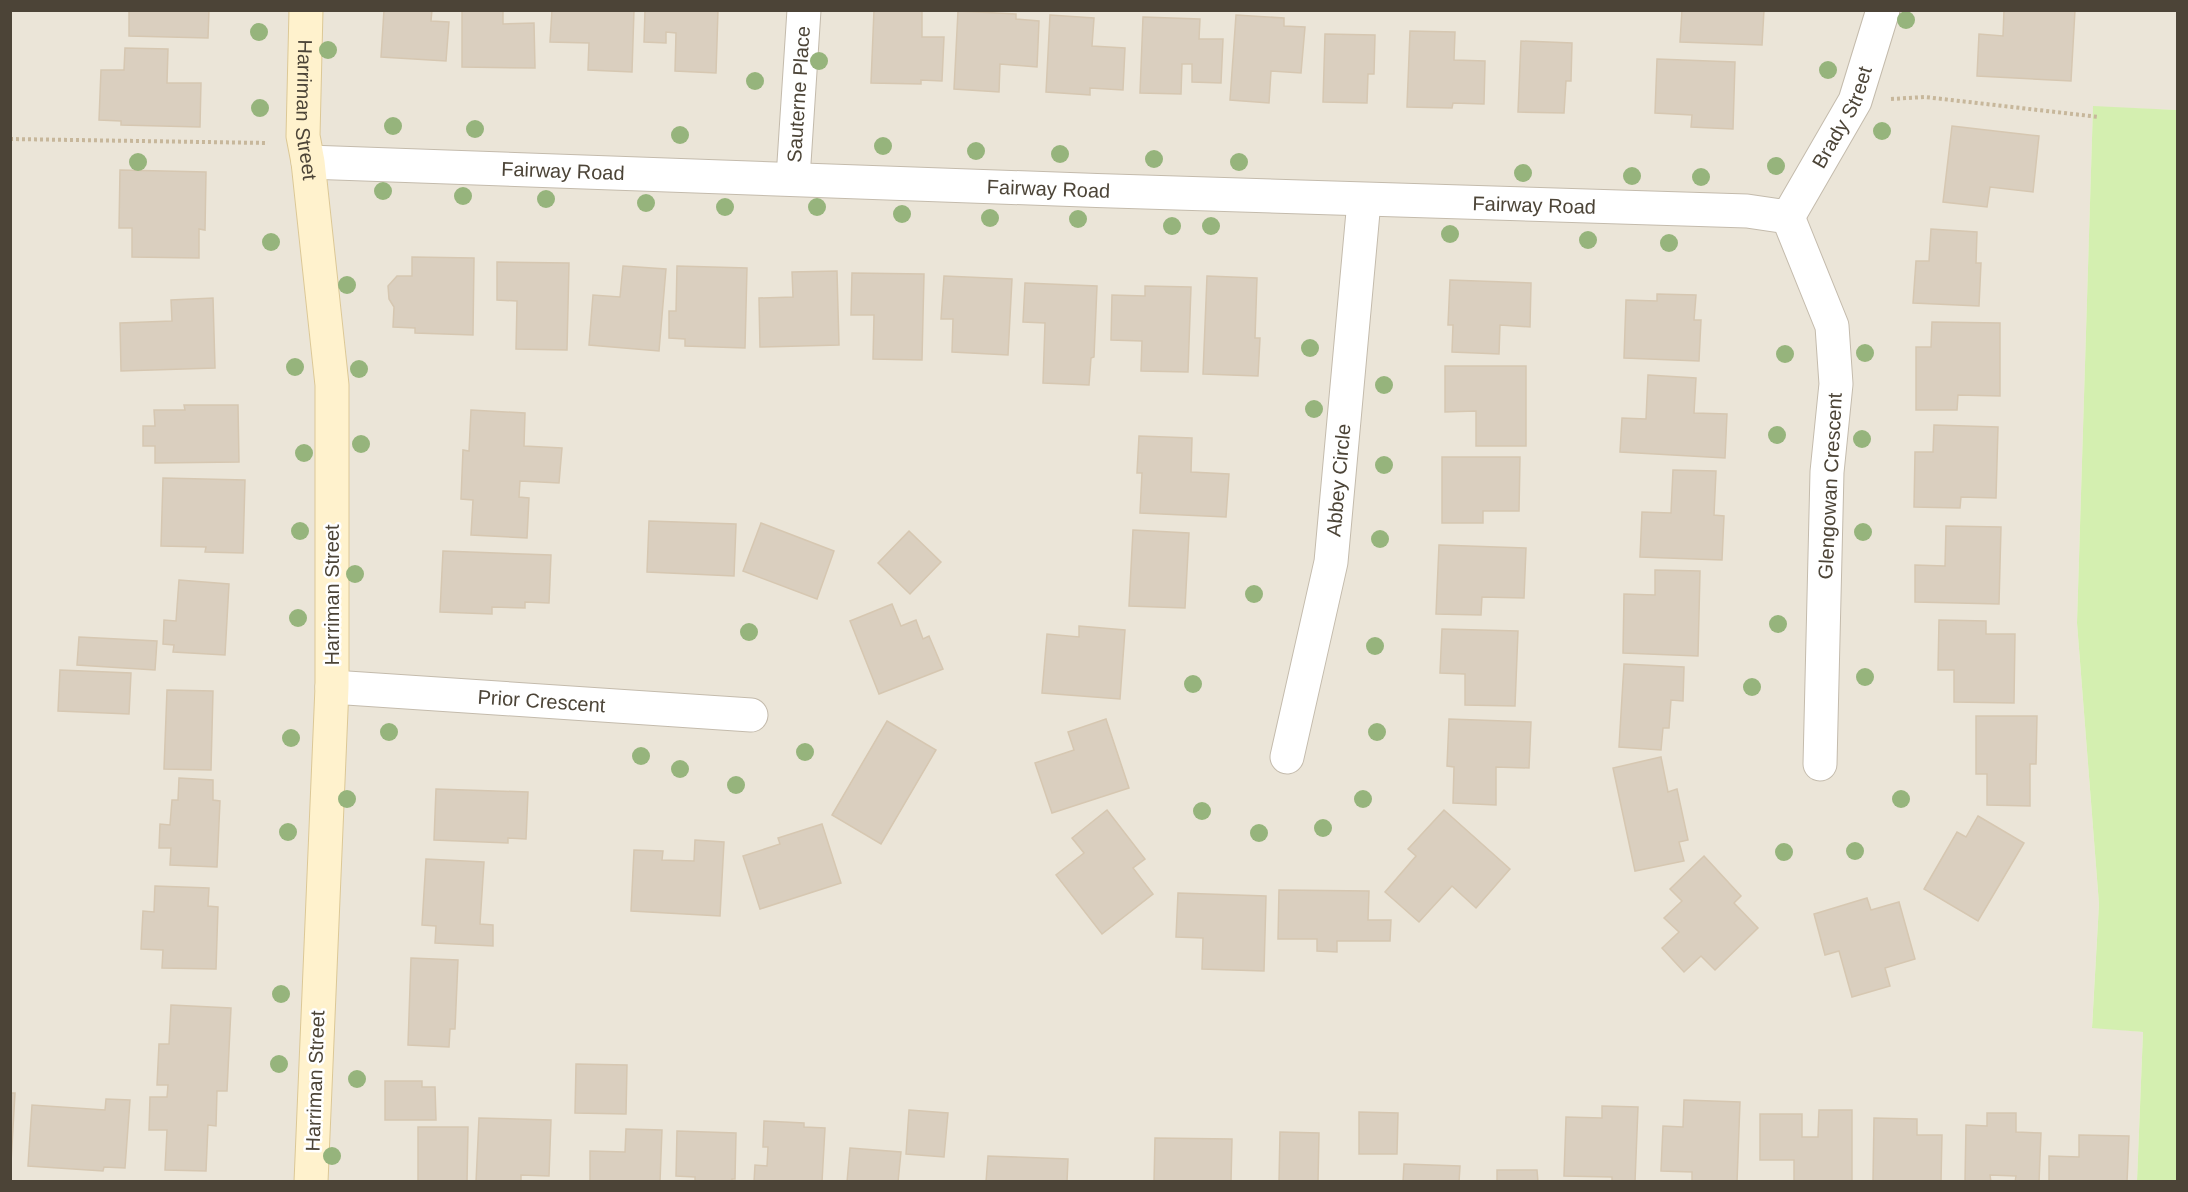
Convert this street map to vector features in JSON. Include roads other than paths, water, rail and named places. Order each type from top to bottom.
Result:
[{"type":"street","name":"Harriman Street","points":[[306,10],[305,149],[332,385],[332,687],[311,1182]]},
{"type":"street","name":"Sauterne Place","points":[[794,178],[804,10]]},
{"type":"street","name":"Brady Street","points":[[1788,217],[1854,101],[1883,10]]},
{"type":"street","name":"Fairway Road","points":[[305,149],[794,178],[1364,201],[1747,211],[1788,217]]},
{"type":"street","name":"Abbey Circle","points":[[1287,757],[1331,562],[1364,201]]},
{"type":"street","name":"Glengowan Crescent","points":[[1788,217],[1832,326],[1836,384],[1827,472],[1820,764]]},
{"type":"street","name":"Prior Crescent","points":[[332,687],[751,715]]}]
